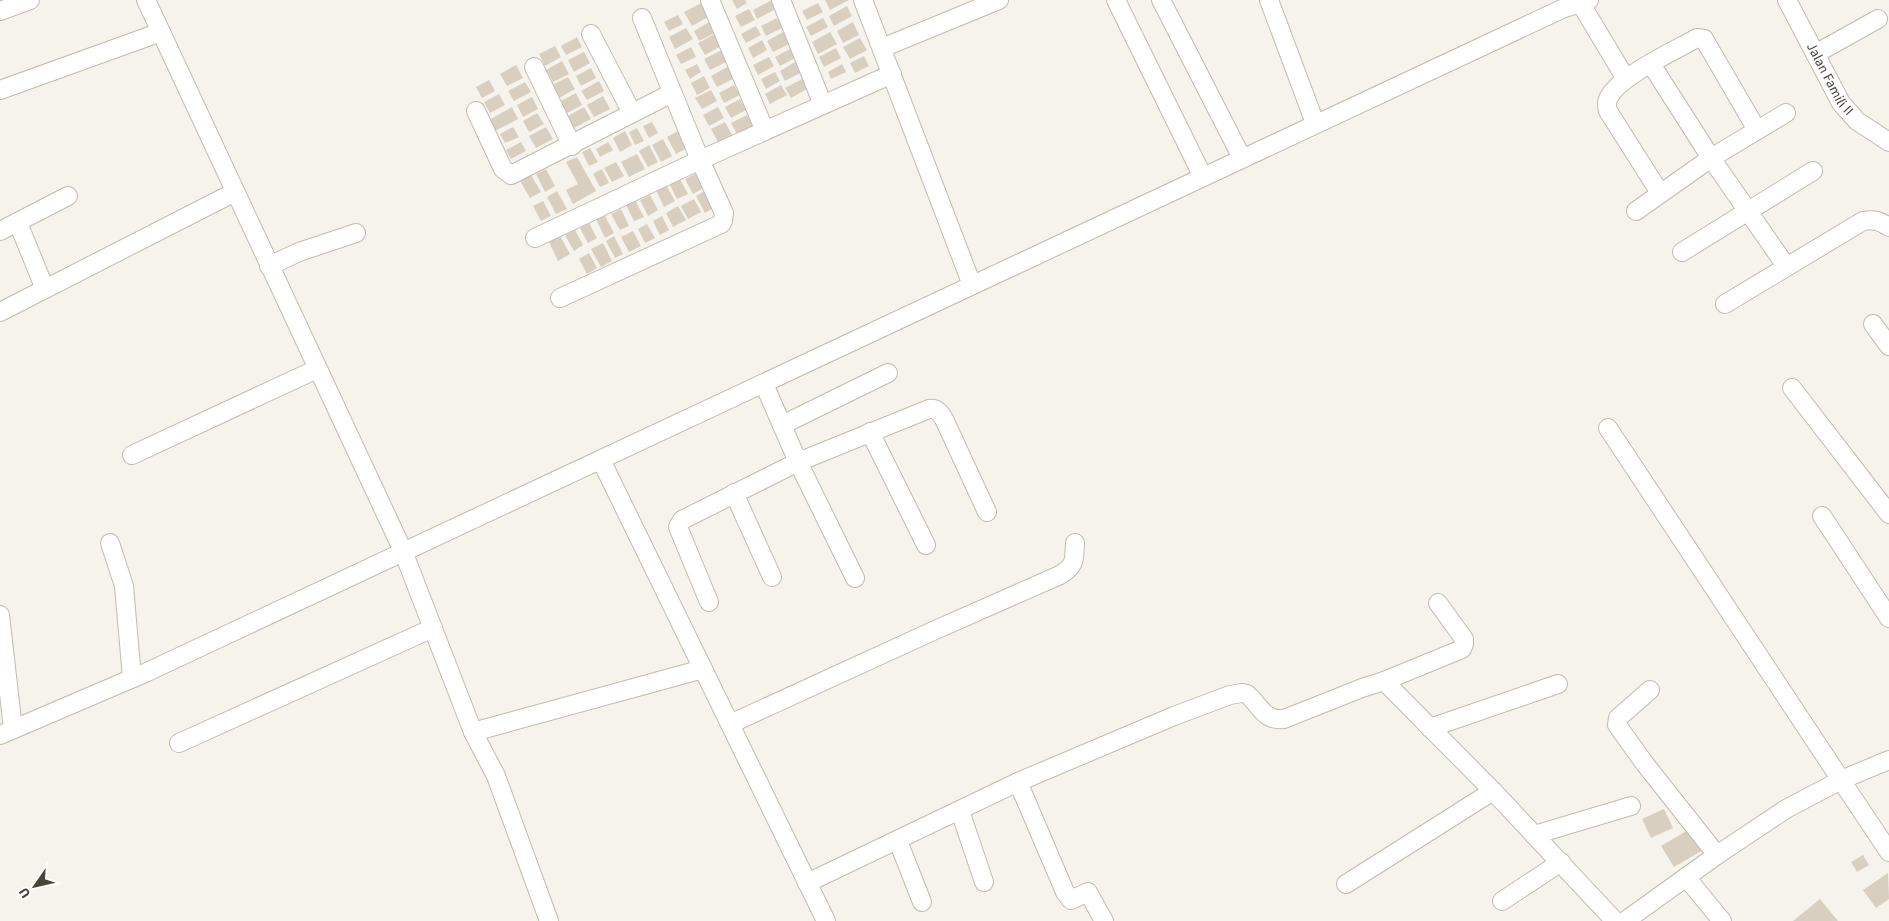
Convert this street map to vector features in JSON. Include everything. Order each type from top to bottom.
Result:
[{"type":"street","points":[[0,11],[30,0]]},
{"type":"street","points":[[146,0],[235,192],[275,263],[318,369],[412,547],[433,628],[482,730],[496,776],[549,921]]},
{"type":"street","points":[[710,0],[765,131]]},
{"type":"street","points":[[781,0],[823,105]]},
{"type":"street","points":[[863,0],[972,285]]},
{"type":"street","points":[[882,48],[999,0]]},
{"type":"street","points":[[1116,0],[1203,177]]},
{"type":"street","points":[[1161,0],[1242,158]]},
{"type":"street","points":[[1269,0],[1315,123]]},
{"type":"street","name":"Jalan Famili II","points":[[1786,0],[1848,113],[1857,122],[1889,142]]},
{"type":"street","points":[[0,615],[7,732],[132,678],[764,384],[1315,123],[1562,9],[1585,2],[1626,78]]},
{"type":"street","points":[[560,298],[721,224],[723,221],[724,212],[700,160],[642,18]]},
{"type":"street","points":[[1815,54],[1878,19]]},
{"type":"street","points":[[0,90],[161,32]]},
{"type":"street","points":[[591,34],[632,113]]},
{"type":"street","points":[[1660,193],[1606,105],[1608,99],[1626,78],[1698,38],[1704,39],[1757,130]]},
{"type":"street","points":[[1651,64],[1711,158],[1786,266]]},
{"type":"street","points":[[534,67],[572,146]]},
{"type":"street","points":[[535,238],[700,160],[892,74]]},
{"type":"street","points":[[476,111],[503,169],[511,175],[572,146],[672,93]]},
{"type":"street","points":[[1636,211],[1711,158],[1786,113]]},
{"type":"street","points":[[1682,252],[1813,171]]},
{"type":"street","points":[[0,312],[235,192]]},
{"type":"street","points":[[0,231],[68,196]]},
{"type":"street","points":[[1725,304],[1864,221],[1881,222],[1889,227]]},
{"type":"street","points":[[18,223],[45,289]]},
{"type":"street","points":[[275,263],[299,252],[356,233]]},
{"type":"street","points":[[1872,324],[1889,346]]},
{"type":"street","points":[[132,455],[318,369]]},
{"type":"street","points":[[782,425],[888,373]]},
{"type":"street","points":[[764,384],[798,462],[855,578]]},
{"type":"street","points":[[1792,388],[1889,514]]},
{"type":"street","points":[[709,602],[678,527],[682,520],[798,462],[929,409],[937,411],[944,419],[987,512]]},
{"type":"street","points":[[1608,428],[1889,852]]},
{"type":"street","points":[[870,432],[926,545]]},
{"type":"street","points":[[611,455],[703,669],[740,720],[816,879],[826,921]]},
{"type":"street","points":[[734,494],[772,577]]},
{"type":"street","points":[[1822,516],[1889,618]]},
{"type":"street","points":[[110,543],[124,586],[132,678]]},
{"type":"street","points":[[740,720],[1060,575],[1070,569],[1074,561],[1075,543]]},
{"type":"street","points":[[816,879],[1018,782],[1174,716],[1230,695],[1247,694],[1269,717],[1276,720],[1284,719],[1462,649],[1464,639],[1438,603]]},
{"type":"street","points":[[179,744],[433,628]]},
{"type":"street","points":[[482,730],[703,669]]},
{"type":"street","points":[[1384,681],[1493,791],[1615,921]]},
{"type":"street","points":[[1430,728],[1558,684]]},
{"type":"street","points":[[1650,690],[1618,718],[1616,725],[1717,855]]},
{"type":"street","points":[[1625,921],[1717,855],[1786,809],[1841,780],[1889,760]]},
{"type":"street","points":[[1018,782],[1065,892],[1071,900],[1088,892],[1104,921]]},
{"type":"street","points":[[1346,884],[1493,791]]},
{"type":"street","points":[[1534,835],[1631,806]]},
{"type":"street","points":[[960,810],[984,882]]},
{"type":"street","points":[[898,841],[922,902]]},
{"type":"street","points":[[1502,901],[1561,862]]},
{"type":"street","points":[[1686,877],[1722,921]]},
{"type":"building","points":[[732,0],[745,0],[747,3],[737,9]]},
{"type":"building","points":[[772,0],[776,9],[757,19],[753,10]]},
{"type":"building","points":[[825,0],[849,0],[830,10]]},
{"type":"building","points":[[703,2],[710,16],[692,26],[684,12]]},
{"type":"building","points":[[818,3],[823,12],[807,20],[802,11]]},
{"type":"building","points":[[847,6],[852,16],[834,26],[829,16]]},
{"type":"building","points":[[749,9],[755,20],[741,27],[735,16]]},
{"type":"building","points":[[678,15],[683,24],[669,31],[664,22]]},
{"type":"building","points":[[777,18],[782,28],[766,36],[761,26]]},
{"type":"building","points":[[823,18],[828,27],[811,36],[806,27]]},
{"type":"building","points":[[709,22],[715,33],[699,41],[694,31]]},
{"type":"building","points":[[853,22],[859,35],[843,43],[837,31]]},
{"type":"building","points":[[756,26],[761,35],[746,43],[741,34]]},
{"type":"building","points":[[686,28],[693,39],[675,49],[669,37]]},
{"type":"building","points":[[783,32],[789,44],[773,52],[767,41]]},
{"type":"building","points":[[830,32],[837,44],[818,54],[812,42]]},
{"type":"building","points":[[715,34],[721,46],[705,55],[698,43]]},
{"type":"building","points":[[577,37],[582,47],[566,55],[561,46]]},
{"type":"building","points":[[860,38],[867,50],[850,59],[843,47]]},
{"type":"building","points":[[762,40],[767,50],[753,58],[748,48]]},
{"type":"building","points":[[555,46],[561,57],[545,66],[539,54]]},
{"type":"building","points":[[691,47],[696,57],[681,64],[676,55]]},
{"type":"building","points":[[836,48],[841,58],[824,67],[819,57]]},
{"type":"building","points":[[790,49],[795,58],[780,66],[775,57]]},
{"type":"building","points":[[722,50],[728,61],[710,70],[704,59]]},
{"type":"building","points":[[584,52],[590,63],[574,72],[568,60]]},
{"type":"building","points":[[864,56],[869,66],[855,73],[850,63]]},
{"type":"building","points":[[769,57],[774,66],[758,75],[753,65]]},
{"type":"building","points":[[562,61],[569,74],[553,82],[546,70]]},
{"type":"building","points":[[795,62],[800,73],[785,81],[780,71]]},
{"type":"building","points":[[697,64],[701,72],[690,79],[685,70]]},
{"type":"building","points":[[842,64],[846,72],[831,79],[828,72]]},
{"type":"building","points":[[516,65],[523,78],[507,86],[500,74]]},
{"type":"building","points":[[729,66],[735,78],[717,87],[711,76]]},
{"type":"building","points":[[591,68],[596,78],[581,86],[576,76]]},
{"type":"building","points":[[775,72],[780,81],[766,89],[761,79]]},
{"type":"building","points":[[704,76],[710,88],[697,95],[691,83]]},
{"type":"building","points":[[568,77],[575,89],[559,98],[552,85]]},
{"type":"building","points":[[802,79],[807,89],[791,98],[785,88]]},
{"type":"building","points":[[489,80],[495,91],[482,98],[476,87]]},
{"type":"building","points":[[599,81],[604,91],[587,100],[581,91]]},
{"type":"building","points":[[525,82],[531,92],[514,101],[508,91]]},
{"type":"building","points":[[734,85],[740,95],[724,103],[719,93]]},
{"type":"building","points":[[781,85],[787,95],[770,104],[765,94]]},
{"type":"building","points":[[711,90],[717,101],[702,109],[695,98]]},
{"type":"building","points":[[576,93],[582,105],[565,114],[559,102]]},
{"type":"building","points":[[499,94],[505,105],[490,113],[484,102]]},
{"type":"building","points":[[603,96],[610,109],[594,117],[587,105]]},
{"type":"building","points":[[532,97],[538,109],[523,117],[517,105]]},
{"type":"building","points":[[740,99],[746,110],[731,118],[725,107]]},
{"type":"building","points":[[512,107],[518,119],[495,131],[489,120]]},
{"type":"building","points":[[584,107],[591,119],[572,129],[566,117]]},
{"type":"building","points":[[718,107],[724,118],[709,126],[703,115]]},
{"type":"building","points":[[537,113],[544,124],[529,132],[523,121]]},
{"type":"building","points":[[747,115],[753,126],[737,134],[731,123]]},
{"type":"building","points":[[652,122],[658,133],[649,138],[643,126]]},
{"type":"building","points":[[725,122],[732,135],[718,142],[711,129]]},
{"type":"building","points":[[513,127],[519,137],[505,143],[500,134]]},
{"type":"building","points":[[546,127],[553,139],[536,148],[529,136]]},
{"type":"building","points":[[637,128],[644,141],[635,145],[629,132]]},
{"type":"building","points":[[625,131],[632,145],[620,152],[613,138]]},
{"type":"building","points":[[678,131],[687,148],[676,154],[667,137]]},
{"type":"building","points":[[663,139],[672,156],[661,162],[652,145]]},
{"type":"building","points":[[521,142],[526,151],[511,159],[506,150]]},
{"type":"building","points":[[608,142],[613,150],[600,157],[596,149]]},
{"type":"building","points":[[649,145],[658,162],[648,167],[639,151]]},
{"type":"building","points":[[590,148],[598,162],[589,166],[582,152]]},
{"type":"building","points":[[637,154],[645,169],[629,177],[621,162]]},
{"type":"building","points":[[577,157],[596,191],[573,204],[566,190],[578,184],[566,162]]},
{"type":"building","points":[[616,162],[624,176],[612,182],[604,168]]},
{"type":"building","points":[[546,169],[555,186],[545,192],[536,174]]},
{"type":"building","points":[[602,169],[609,183],[600,187],[593,174]]},
{"type":"building","points":[[697,173],[705,187],[693,194],[685,179]]},
{"type":"building","points":[[531,175],[541,192],[530,198],[520,181]]},
{"type":"building","points":[[679,177],[688,194],[677,199],[669,183]]},
{"type":"building","points":[[666,185],[675,201],[664,207],[656,190]]},
{"type":"building","points":[[557,191],[567,209],[556,214],[547,197]]},
{"type":"building","points":[[705,191],[713,208],[705,213],[696,196]]},
{"type":"building","points":[[650,195],[658,210],[648,216],[640,200]]},
{"type":"building","points":[[694,199],[701,212],[688,219],[681,206]]},
{"type":"building","points":[[635,200],[644,217],[634,221],[626,205]]},
{"type":"building","points":[[543,201],[551,216],[541,221],[533,206]]},
{"type":"building","points":[[678,206],[686,220],[673,227],[666,213]]},
{"type":"building","points":[[621,209],[629,226],[620,230],[611,214]]},
{"type":"building","points":[[604,214],[614,233],[605,238],[596,219]]},
{"type":"building","points":[[662,216],[669,230],[660,235],[653,221]]},
{"type":"building","points":[[589,223],[597,238],[588,243],[580,228]]},
{"type":"building","points":[[647,224],[655,238],[645,243],[638,229]]},
{"type":"building","points":[[575,230],[583,245],[574,251],[565,235]]},
{"type":"building","points":[[633,231],[641,246],[629,252],[621,237]]},
{"type":"building","points":[[560,236],[570,254],[558,261],[549,242]]},
{"type":"building","points":[[614,236],[623,254],[615,258],[606,241]]},
{"type":"building","points":[[603,243],[612,261],[601,267],[591,249]]},
{"type":"building","points":[[589,253],[597,268],[587,274],[579,259]]},
{"type":"building","points":[[1664,809],[1673,828],[1651,838],[1642,819]]},
{"type":"building","points":[[1690,829],[1703,850],[1674,867],[1661,846]]},
{"type":"building","points":[[1863,855],[1869,865],[1857,872],[1851,862]]},
{"type":"building","points":[[1888,873],[1889,899],[1876,908],[1863,890]]},
{"type":"building","points":[[1820,899],[1838,921],[1793,921]]}]
